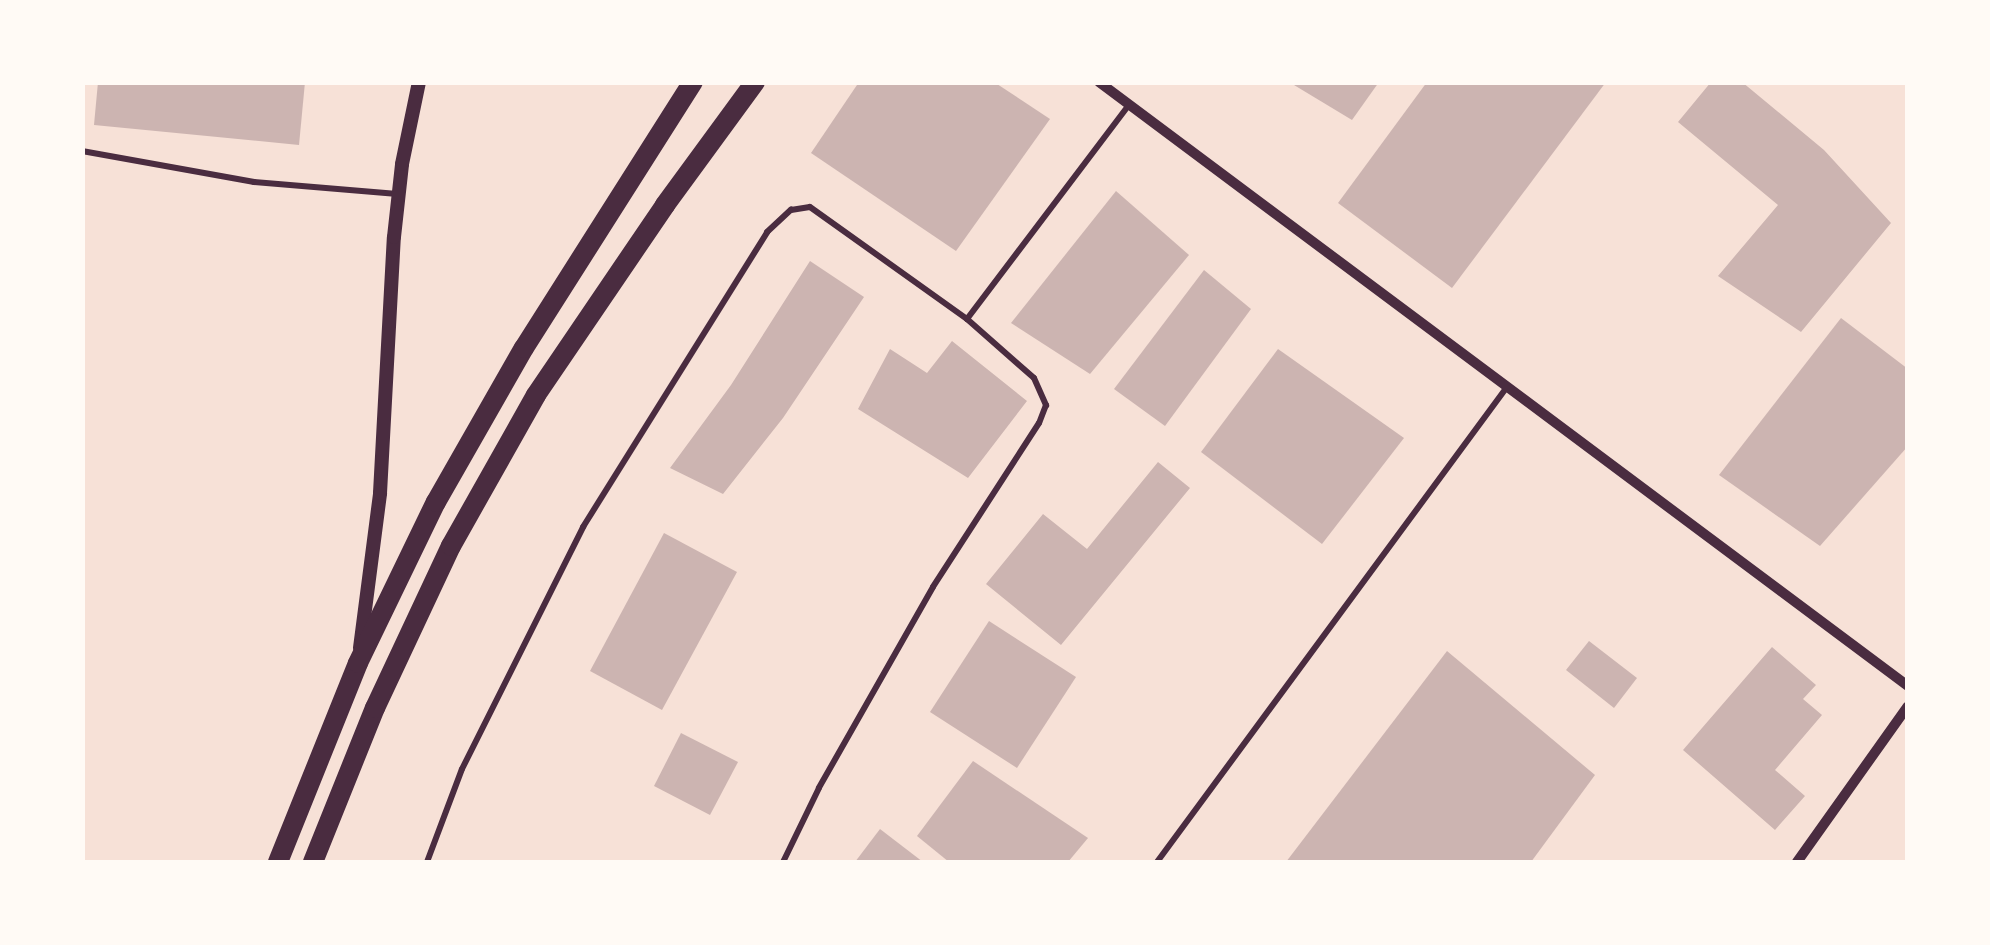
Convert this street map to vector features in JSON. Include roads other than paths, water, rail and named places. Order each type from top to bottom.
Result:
[{"type":"highway","points":[[278,862],[358,664],[436,502],[498,392],[693,82]]},
{"type":"highway","points":[[312,862],[376,708],[452,546],[536,396],[665,205],[755,82]]},
{"type":"street","points":[[358,664],[380,493],[399,194],[420,82]]},
{"type":"street","points":[[1098,82],[1908,686]]},
{"type":"street","points":[[1798,862],[1908,706]]},
{"type":"lane","points":[[967,318],[1128,104]]},
{"type":"lane","points":[[82,152],[254,182],[399,194]]},
{"type":"lane","points":[[427,862],[462,769],[574,542],[755,250],[780,219],[800,207],[818,211],[967,318],[1034,378],[1046,396],[1046,413],[933,586],[819,788],[783,862]]},
{"type":"lane","points":[[1156,862],[1507,387]]}]
